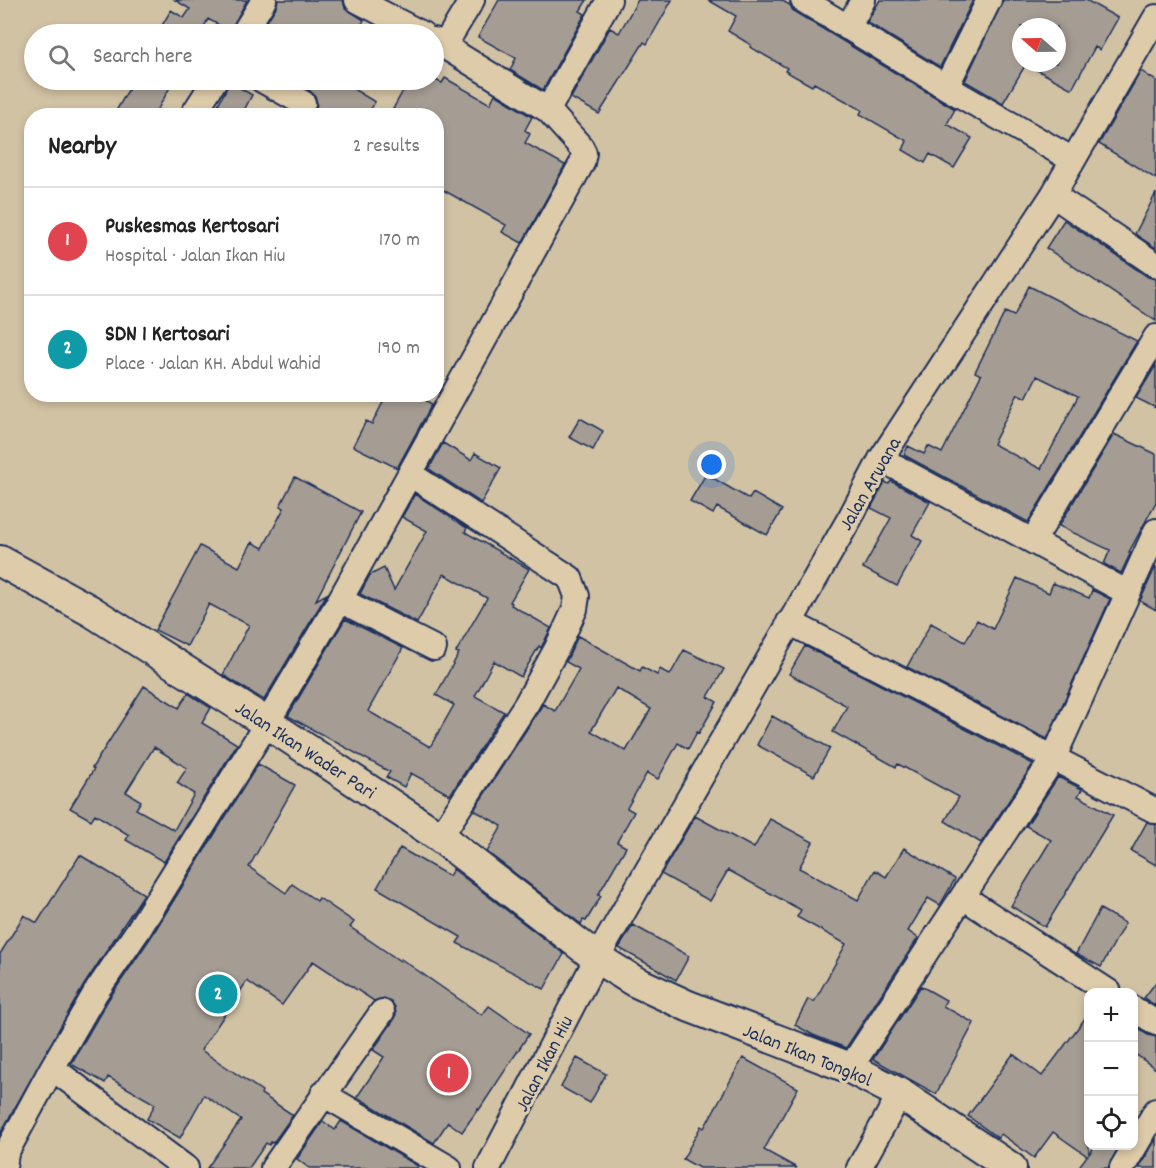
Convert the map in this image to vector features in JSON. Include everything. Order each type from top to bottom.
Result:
[{"type":"street","points":[[249,24],[264,0]]},
{"type":"street","points":[[444,36],[472,0]]},
{"type":"street","points":[[548,110],[609,0]]},
{"type":"street","points":[[803,0],[946,87],[1073,160]]},
{"type":"street","points":[[848,28],[863,0]]},
{"type":"street","points":[[946,87],[990,0]]},
{"type":"street","points":[[373,4],[406,24]]},
{"type":"street","name":"Jalan Arwana","points":[[597,958],[850,518],[880,459],[1053,195],[1156,17]]},
{"type":"street","points":[[4,1168],[10,1144],[52,1068],[96,992],[139,929],[267,723],[340,600],[582,163],[584,153],[581,147],[548,110],[444,46]]},
{"type":"street","points":[[197,108],[209,90]]},
{"type":"street","points":[[280,90],[303,103]]},
{"type":"street","points":[[1053,195],[1156,265]]},
{"type":"street","points":[[1033,541],[1156,337]]},
{"type":"street","points":[[880,459],[1128,593]]},
{"type":"street","points":[[410,474],[570,578],[577,596],[575,609],[566,629],[527,703],[440,837]]},
{"type":"street","points":[[850,1068],[1053,759],[1156,531]]},
{"type":"street","name":"Jalan Ikan Wader Pari","points":[[0,561],[91,611],[440,837],[597,958]]},
{"type":"street","points":[[340,600],[434,648]]},
{"type":"street","points":[[789,622],[1156,812]]},
{"type":"street","points":[[963,897],[1101,988]]},
{"type":"street","name":"Jalan Ikan Tongkol","points":[[597,958],[634,981],[688,1006],[850,1068],[900,1094],[1011,1168]]},
{"type":"street","name":"Jalan Ikan Hiu","points":[[488,1168],[597,958]]},
{"type":"street","points":[[273,1168],[382,1012]]},
{"type":"street","points":[[1138,1012],[1156,1023]]},
{"type":"street","points":[[52,1068],[186,1168]]},
{"type":"street","points":[[323,1094],[449,1168]]},
{"type":"street","points":[[859,1168],[900,1094]]},
{"type":"street","points":[[1122,1168],[1156,1111]]},
{"type":"building","points":[[175,0],[247,0],[234,24],[217,24],[208,19],[206,24],[163,24],[171,10],[184,18],[190,9]]},
{"type":"building","points":[[278,0],[343,0],[345,8],[364,20],[362,24],[265,24]]},
{"type":"building","points":[[499,0],[587,0],[580,11],[585,14],[543,90],[510,70],[516,58],[478,37]]},
{"type":"building","points":[[638,0],[672,0],[647,44],[644,42],[599,114],[571,98],[610,28],[619,33]]},
{"type":"building","points":[[708,0],[781,0],[790,5],[793,11],[955,109],[947,124],[972,138],[954,168],[930,154],[925,163],[903,150],[907,141],[860,114],[862,110],[814,83],[812,86],[785,71],[787,68],[750,47],[751,45],[728,31],[736,16]]},
{"type":"building","points":[[880,0],[973,0],[940,67],[867,22]]},
{"type":"building","points":[[1003,0],[1086,0],[1118,18],[1100,50],[1095,47],[1072,89],[1041,72],[1066,72],[1066,18],[1012,18],[1012,72],[1021,72],[1003,103],[965,81]]},
{"type":"building","points":[[1141,71],[1156,81],[1156,179],[1099,144]]},
{"type":"building","points":[[445,78],[490,104],[495,94],[532,117],[525,130],[530,134],[525,143],[565,165],[522,243],[502,232],[506,225],[444,190],[444,108],[394,108],[403,90],[444,90]]},
{"type":"building","points":[[128,90],[168,90],[158,108],[118,108]]},
{"type":"building","points":[[226,90],[244,90],[252,95],[245,108],[216,108]]},
{"type":"building","points":[[308,90],[355,90],[375,102],[372,108],[316,108],[315,96]]},
{"type":"building","points":[[1156,193],[1156,248],[1135,234]]},
{"type":"building","points":[[1064,220],[1148,277],[1156,279],[1156,321],[1046,248]]},
{"type":"building","points":[[1029,286],[1137,341],[1028,522],[904,455],[908,446],[924,454],[928,446],[942,453],[981,375],[975,372],[1005,312],[1014,316]],"holes":[[[1037,376],[1078,396],[1041,469],[993,444],[1018,394],[1026,398]]]},
{"type":"building","points":[[1156,365],[1156,408],[1136,398]]},
{"type":"building","points":[[383,402],[428,402],[432,404],[397,468],[353,446],[366,421],[372,424]]},
{"type":"building","points":[[580,418],[603,431],[593,450],[569,437]]},
{"type":"building","points":[[1114,434],[1156,454],[1156,502],[1129,552],[1131,552],[1121,573],[1104,564],[1110,550],[1059,526]]},
{"type":"building","points":[[443,443],[471,460],[475,453],[501,468],[481,503],[429,469]]},
{"type":"building","points":[[706,474],[749,499],[753,493],[782,510],[767,535],[717,507],[713,514],[690,501]]},
{"type":"building","points":[[295,477],[361,512],[316,600],[327,594],[264,700],[223,675],[249,625],[209,604],[187,646],[155,630],[200,546],[239,567],[252,542],[263,548],[284,508],[280,506]]},
{"type":"building","points":[[891,481],[930,502],[912,535],[922,541],[897,586],[863,568],[891,518],[871,508],[885,482],[889,484]]},
{"type":"building","points":[[415,494],[467,528],[465,532],[529,569],[510,602],[511,605],[551,628],[541,648],[539,646],[521,677],[494,661],[475,696],[504,712],[450,795],[411,773],[404,787],[386,777],[390,772],[288,716],[345,619],[403,648],[368,711],[430,747],[454,705],[436,695],[459,653],[456,652],[487,598],[444,574],[417,623],[360,594],[370,575],[384,568],[394,590],[427,531],[402,517]]},
{"type":"building","points":[[1156,566],[1156,610],[1140,601]]},
{"type":"building","points":[[1017,578],[1049,593],[1053,583],[1089,598],[1092,590],[1110,599],[1047,739],[907,667],[931,623],[965,642],[977,620],[993,629]]},
{"type":"building","points":[[578,636],[640,671],[642,667],[657,675],[660,669],[670,675],[684,650],[724,669],[708,697],[717,702],[688,749],[678,743],[658,779],[647,773],[627,808],[634,812],[617,842],[626,847],[598,895],[601,896],[586,921],[583,920],[581,924],[487,852],[502,826],[474,810],[543,704],[555,711],[579,669],[566,662]],"holes":[[[616,688],[651,709],[626,751],[591,731]]]},
{"type":"building","points":[[805,646],[1033,764],[981,843],[945,821],[959,797],[898,764],[896,767],[833,732],[847,706],[789,674]]},
{"type":"building","points":[[144,686],[179,708],[188,693],[211,708],[202,723],[237,744],[164,862],[126,840],[129,835],[95,814],[91,820],[70,808],[94,769],[92,768]],"holes":[[[154,747],[187,768],[177,783],[194,794],[174,830],[136,809],[141,801],[126,792]]]},
{"type":"building","points":[[772,716],[830,748],[814,776],[757,745]]},
{"type":"building","points":[[258,764],[295,785],[249,867],[286,893],[292,884],[317,901],[319,898],[354,922],[350,927],[482,1015],[489,1006],[529,1034],[462,1132],[448,1122],[434,1143],[357,1097],[384,1057],[373,1050],[394,1020],[395,1007],[391,1001],[384,998],[374,1001],[313,961],[282,1005],[247,981],[201,1050],[293,1115],[273,1143],[269,1145],[266,1143],[249,1168],[207,1168],[241,1120],[204,1095],[180,1138],[147,1119],[155,1104],[108,1077],[105,1083],[71,1064],[108,1000],[151,937]]},
{"type":"building","points":[[1058,777],[1082,789],[1078,796],[1113,815],[1045,927],[1011,906],[1051,840],[1026,826]]},
{"type":"building","points":[[695,816],[754,848],[770,819],[813,842],[799,868],[858,900],[875,870],[886,877],[904,848],[955,879],[940,905],[928,898],[908,931],[918,938],[846,1048],[795,1025],[808,999],[814,1002],[846,944],[797,917],[801,910],[728,870],[710,901],[661,874]]},
{"type":"building","points":[[1147,822],[1156,825],[1156,865],[1131,851]]},
{"type":"building","points":[[400,848],[449,876],[453,869],[564,954],[544,989],[457,943],[461,937],[377,888]]},
{"type":"building","points":[[80,855],[144,894],[84,985],[0,1134],[0,954],[24,915],[37,923]]},
{"type":"building","points":[[1100,909],[1125,923],[1101,967],[1076,954]]},
{"type":"building","points":[[633,925],[689,956],[676,980],[619,948]]},
{"type":"building","points":[[1156,982],[1156,1006],[1144,998]]},
{"type":"building","points":[[921,986],[946,1000],[943,1006],[974,1023],[936,1094],[873,1059]]},
{"type":"building","points":[[1084,1020],[1084,1150],[1089,1150],[1089,1154],[1092,1150],[1117,1150],[1108,1168],[1078,1168],[1087,1156],[1053,1132],[1034,1158],[1001,1134],[998,1138],[968,1116],[1013,1054],[1042,1076]]},
{"type":"building","points":[[1138,1029],[1156,1037],[1156,1069],[1138,1056]]},
{"type":"building","points":[[577,1058],[606,1074],[590,1103],[561,1087]]},
{"type":"building","points":[[743,1058],[798,1088],[764,1150],[797,1168],[699,1168],[683,1159],[701,1126],[704,1128]]},
{"type":"building","points":[[323,1121],[335,1130],[341,1121],[418,1166],[417,1168],[309,1168],[297,1159]]},
{"type":"building","points":[[1156,1139],[1156,1168],[1139,1168]]},
{"type":"place","name":"SDN 1 Kertosari","points":[[218,994]]},
{"type":"place","name":"Puskesmas Kertosari","points":[[449,1073]]}]
